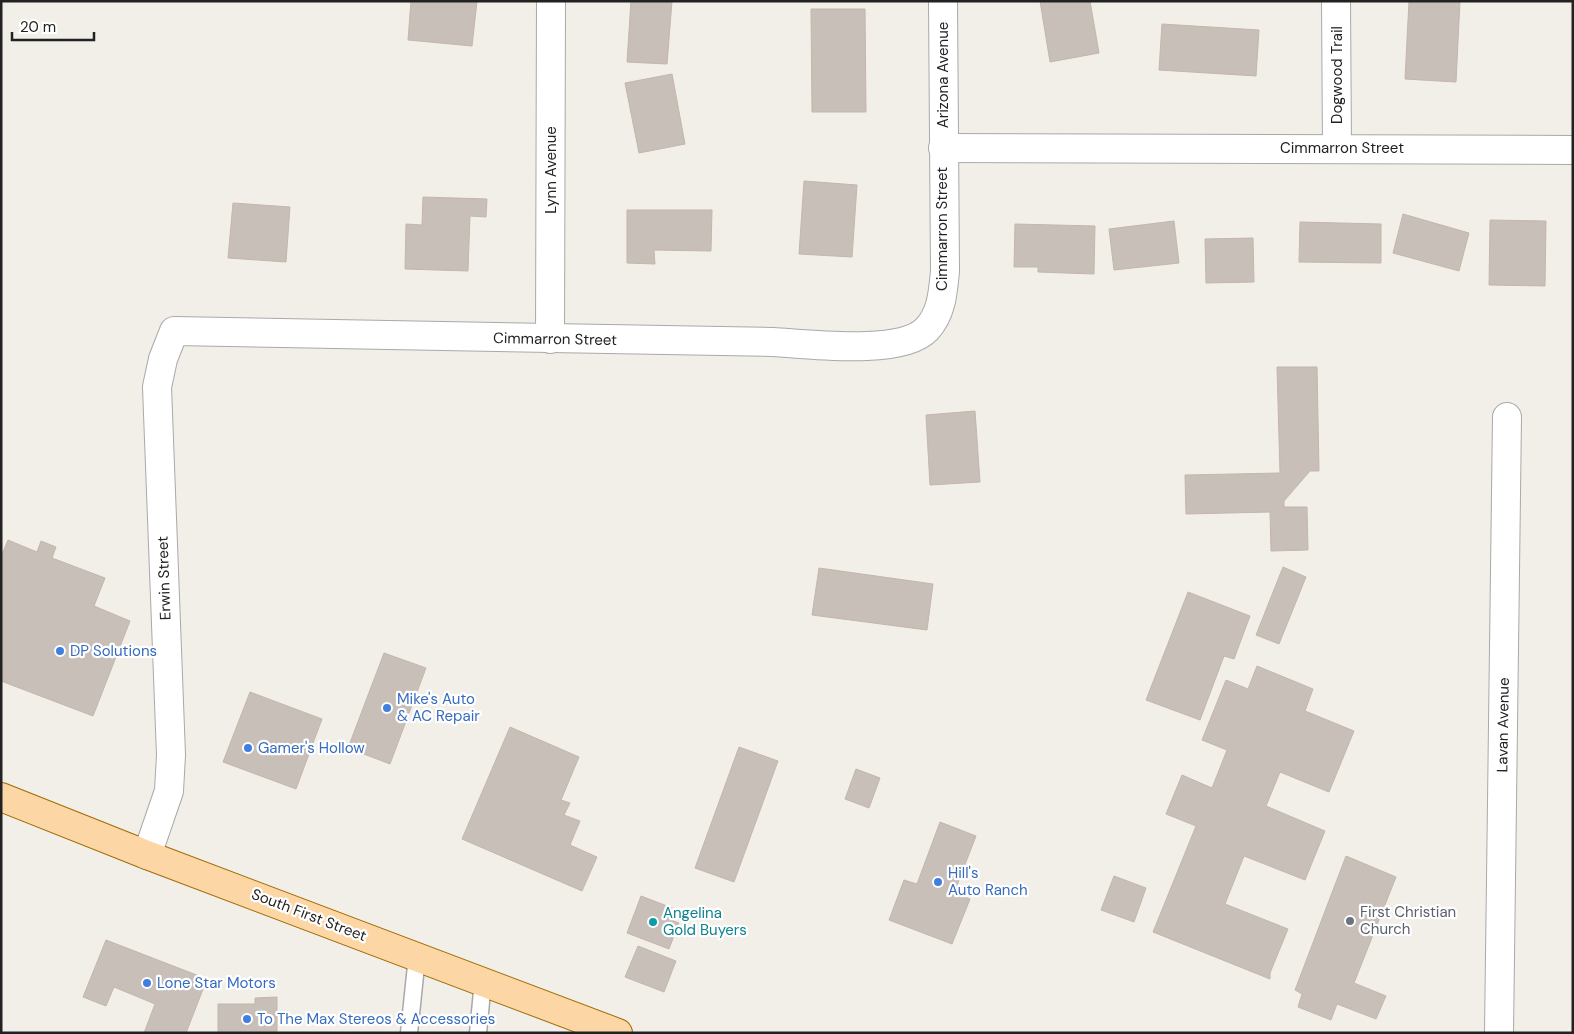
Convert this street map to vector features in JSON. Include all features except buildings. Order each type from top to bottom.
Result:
[{"type":"main road","name":"South First Street","points":[[1,797],[147,855],[618,1033]]},
{"type":"street","name":"Lynn Avenue","points":[[550,339],[551,1]]},
{"type":"street","name":"Arizona Avenue","points":[[943,1],[943,148]]},
{"type":"street","name":"Dogwood Trail","points":[[1336,1],[1337,148]]},
{"type":"street","name":"Cimmarron Street","points":[[174,331],[773,342],[866,347],[906,340],[927,329],[942,303],[945,271],[943,148],[1573,150]]},
{"type":"street","name":"Erwin Street","points":[[147,855],[170,791],[172,755],[157,387],[163,359],[174,331]]},
{"type":"street","name":"Lavan Avenue","points":[[1499,1033],[1507,417]]},
{"type":"lane","points":[[409,1033],[417,956]]},
{"type":"lane","points":[[478,1033],[483,981]]},
{"type":"place","name":"DP Solutions","points":[[60,651]]},
{"type":"place","name":"Mike's Auto & AC Repair","points":[[387,708]]},
{"type":"place","name":"Gamer's Hollow","points":[[248,748]]},
{"type":"place","name":"Hill's Auto Ranch","points":[[938,882]]},
{"type":"place","name":"First Christian Church","points":[[1350,921]]},
{"type":"place","name":"Angelina Gold Buyers","points":[[653,922]]},
{"type":"place","name":"Lone Star Motors","points":[[147,983]]},
{"type":"place","name":"To The Max Stereos & Accessories","points":[[247,1019]]}]
